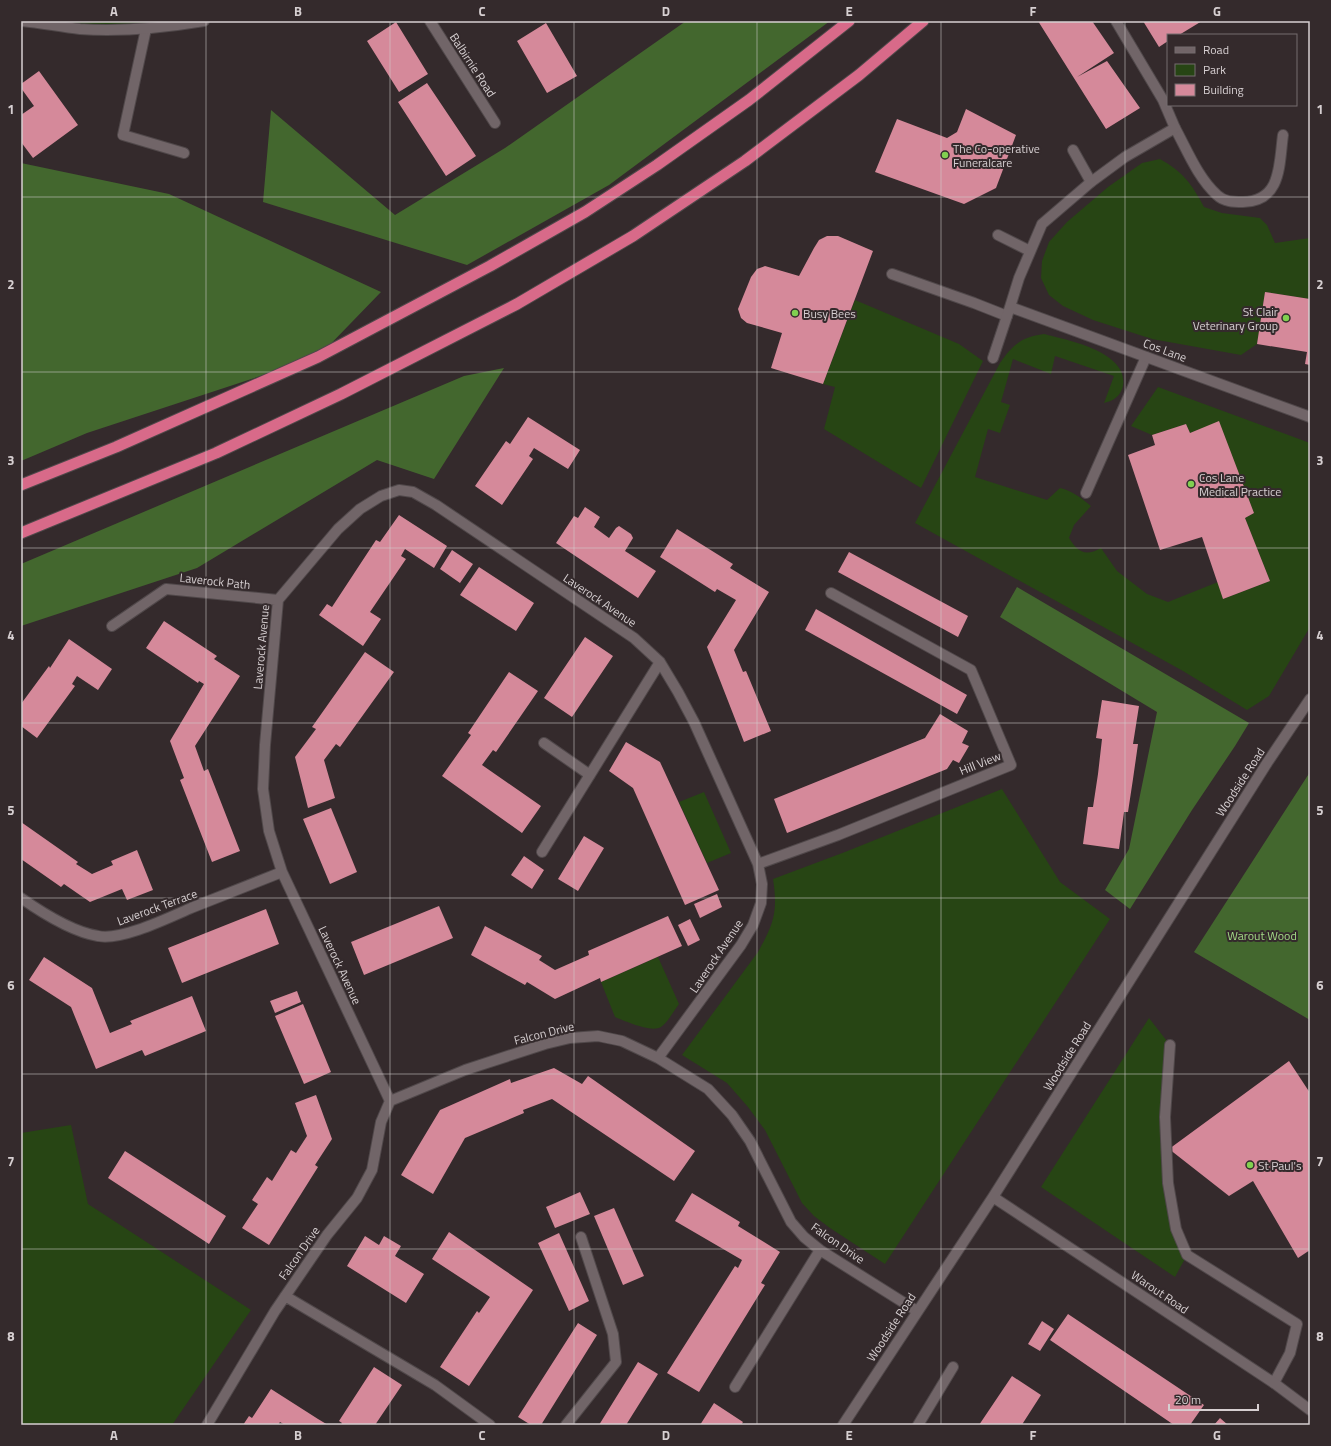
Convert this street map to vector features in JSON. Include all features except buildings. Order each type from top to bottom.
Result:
[{"type":"highway","points":[[21,485],[116,447],[318,357],[490,266],[584,212],[657,165],[749,100],[849,21]]},
{"type":"highway","points":[[21,533],[216,453],[341,394],[517,304],[633,236],[745,161],[860,75],[923,21]]},
{"type":"street","points":[[22,21],[40,22],[80,29],[146,29],[204,21]]},
{"type":"street","name":"Balbirnie Road","points":[[430,21],[495,123]]},
{"type":"street","points":[[1116,21],[1163,100],[1175,128],[1206,182],[1218,196],[1232,202],[1248,202],[1264,198],[1274,188],[1283,135]]},
{"type":"street","points":[[146,29],[123,135],[184,153]]},
{"type":"street","points":[[993,358],[1008,312],[1042,224],[1091,182],[1125,156],[1175,128]]},
{"type":"street","points":[[1073,150],[1091,182]]},
{"type":"street","points":[[998,235],[1030,252]]},
{"type":"street","name":"Cos Lane","points":[[892,274],[1146,357],[1310,417]]},
{"type":"street","points":[[1086,493],[1146,357]]},
{"type":"street","name":"Laverock Avenue","points":[[390,1101],[282,872],[269,831],[263,789],[278,600],[338,529],[360,509],[381,496],[399,490],[413,492],[634,638],[660,662],[694,722],[758,864],[762,884],[761,903],[753,925],[741,945],[658,1058]]},
{"type":"street","name":"Laverock Path","points":[[112,626],[166,589],[278,600]]},
{"type":"street","name":"Hill View","points":[[758,864],[838,835],[1011,765],[971,670],[831,593]]},
{"type":"street","points":[[542,852],[660,662]]},
{"type":"street","name":"Woodside Road","points":[[843,1425],[993,1197],[1267,763],[1310,699]]},
{"type":"street","points":[[544,743],[590,775]]},
{"type":"street","name":"Laverock Terrace","points":[[21,898],[77,929],[98,936],[114,936],[146,926],[282,872]]},
{"type":"street","name":"Falcon Drive","points":[[206,1425],[285,1296],[327,1236],[357,1198],[372,1170],[381,1122],[390,1101],[465,1070],[545,1044],[570,1038],[598,1036],[622,1041],[658,1058],[708,1089],[732,1115],[750,1141],[791,1222],[804,1237],[820,1250],[917,1311]]},
{"type":"street","points":[[1170,1045],[1165,1117],[1168,1183],[1176,1229],[1187,1255],[1297,1324],[1290,1353],[1274,1383]]},
{"type":"street","name":"Warout Road","points":[[993,1197],[1274,1383],[1310,1410]]},
{"type":"street","points":[[566,1425],[616,1362],[613,1334],[581,1237]]},
{"type":"street","points":[[735,1387],[820,1250]]},
{"type":"street","name":"Falcon Drive","points":[[285,1296],[435,1385],[490,1425]]},
{"type":"street","points":[[918,1425],[954,1367]]},
{"type":"green space","points":[[40,21],[204,21],[121,30]]},
{"type":"green space","points":[[686,21],[830,21],[609,185],[467,265],[263,202],[271,110],[395,215],[505,148]]},
{"type":"green space","points":[[1160,159],[1175,169],[1186,179],[1204,207],[1222,213],[1260,218],[1267,225],[1275,243],[1310,238],[1310,299],[1265,292],[1257,344],[1241,355],[1152,339],[1093,320],[1063,306],[1049,295],[1041,278],[1042,261],[1049,242],[1067,222],[1108,187],[1142,163]]},
{"type":"green space","points":[[21,163],[169,194],[381,292],[318,357],[87,433],[21,461]]},
{"type":"green space","points":[[855,300],[959,344],[983,361],[921,488],[824,429],[835,387],[823,384]]},
{"type":"green space","points":[[1044,334],[1081,344],[1107,356],[1117,364],[1122,374],[1122,390],[1116,398],[1104,403],[1114,376],[1055,356],[1051,374],[1013,359],[1001,402],[1010,405],[1000,433],[988,429],[975,477],[1047,500],[1060,488],[1077,495],[1091,506],[1074,525],[1069,538],[1072,543],[1082,552],[1091,552],[1101,548],[1117,571],[1147,594],[1168,602],[1218,582],[1223,599],[1270,581],[1245,518],[1254,513],[1219,422],[1190,433],[1186,424],[1152,435],[1131,426],[1158,387],[1310,443],[1310,627],[1269,696],[1247,710],[1183,671],[915,523],[1000,363],[1009,351],[1019,342],[1036,335]]},
{"type":"green space","points":[[504,368],[434,479],[377,460],[197,568],[21,626],[21,564],[464,376]]},
{"type":"green space","points":[[1017,587],[1249,723],[1130,909],[1105,890],[1129,849],[1157,712],[1000,617]]},
{"type":"green space","name":"Warout Wood","points":[[1310,772],[1310,1020],[1194,952]]},
{"type":"green space","points":[[1002,789],[1060,882],[1110,919],[885,1264],[814,1216],[802,1203],[765,1130],[748,1107],[727,1083],[682,1055],[758,952],[768,933],[775,909],[773,879],[845,852]]},
{"type":"green space","points":[[704,792],[731,853],[707,863],[679,802]]},
{"type":"green space","points":[[658,957],[679,1004],[670,1017],[661,1027],[651,1029],[638,1026],[615,1017],[601,982]]},
{"type":"green space","points":[[1149,1018],[1170,1045],[1169,1149],[1176,1229],[1187,1255],[1175,1277],[1041,1187]]},
{"type":"green space","points":[[71,1125],[88,1204],[251,1310],[172,1425],[21,1425],[21,1133]]},
{"type":"place","name":"The Co-operative Funeralcare","points":[[945,155]]},
{"type":"place","name":"Busy Bees","points":[[795,313]]},
{"type":"place","name":"St Clair Veterinary Group","points":[[1286,318]]},
{"type":"place","name":"Cos Lane Medical Practice","points":[[1191,484]]},
{"type":"place","name":"St Paul's","points":[[1250,1165]]}]
